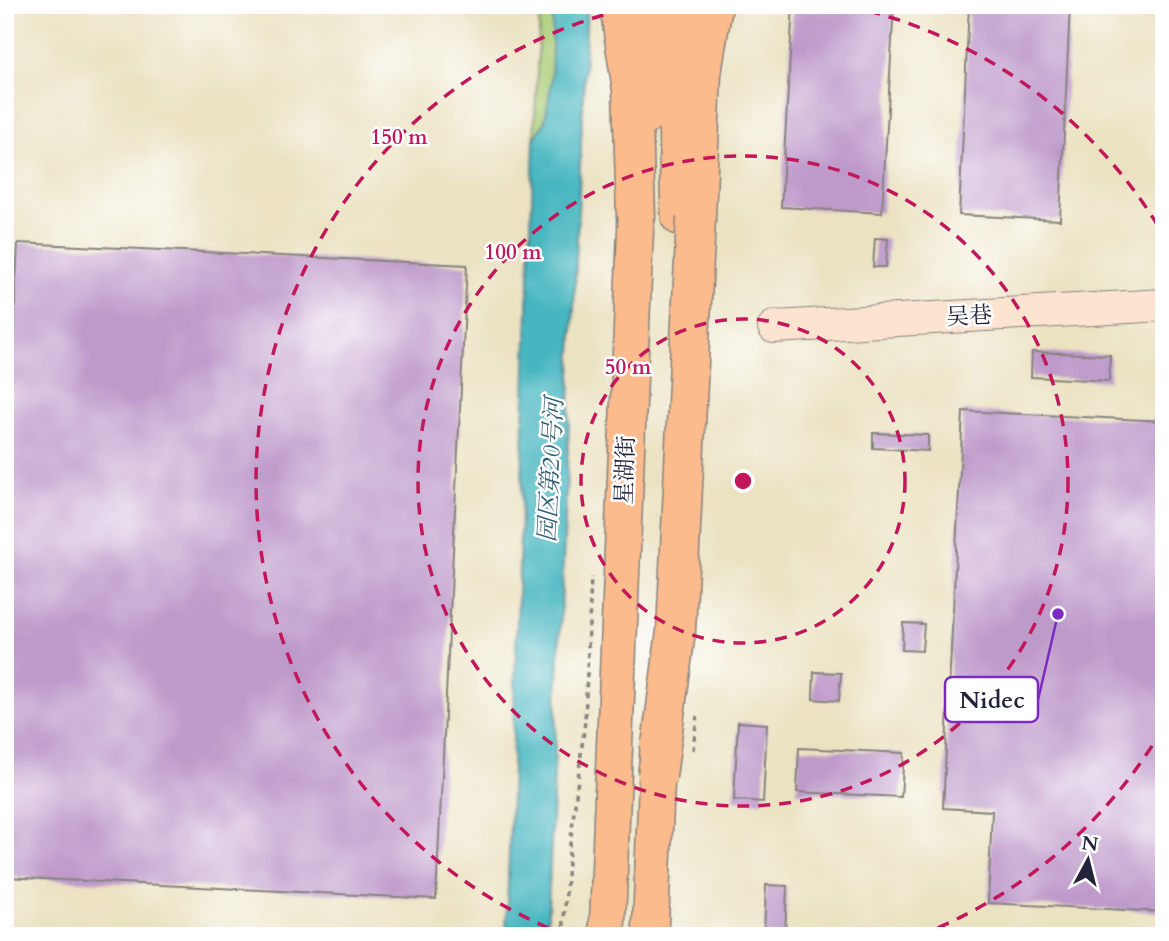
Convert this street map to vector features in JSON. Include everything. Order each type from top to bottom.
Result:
[{"type":"highway","points":[[619,5],[632,90],[636,217]]},
{"type":"highway","points":[[679,217],[693,5]]},
{"type":"highway","points":[[657,776],[676,631],[702,73],[713,5]]},
{"type":"main road","name":"星湖街","points":[[607,936],[636,217],[648,88],[650,5]]},
{"type":"main road","name":"星湖街","points":[[650,936],[679,217],[675,88],[678,5]]},
{"type":"street","name":"吴巷","points":[[774,327],[1164,305]]},
{"type":"green space","points":[[540,5],[553,5],[553,64],[548,108],[544,123],[534,140]]},
{"type":"water","name":"园区第20号河","points":[[553,5],[587,5],[547,936],[506,936],[534,140],[545,121],[551,84]]},
{"type":"building","points":[[793,5],[894,5],[882,213],[781,207]]},
{"type":"building","points":[[969,5],[1070,5],[1060,220],[959,215]]},
{"type":"building","points":[[875,238],[888,239],[886,267],[873,267]]},
{"type":"building","points":[[18,243],[467,265],[436,899],[5,877],[5,500]]},
{"type":"building","points":[[1032,352],[1110,355],[1109,381],[1031,377]]},
{"type":"building","points":[[963,411],[1164,421],[1164,912],[988,903],[992,811],[943,808]]},
{"type":"building","points":[[873,433],[928,435],[928,451],[873,448]]},
{"type":"building","points":[[903,623],[924,624],[922,651],[902,650]]},
{"type":"building","points":[[814,672],[841,673],[839,701],[813,699]]},
{"type":"building","points":[[738,722],[767,724],[763,802],[734,800]]},
{"type":"building","points":[[799,748],[904,753],[901,797],[797,792]]},
{"type":"building","points":[[766,885],[787,886],[785,936],[764,935]]},
{"type":"place","name":"Nidec","points":[[1058,614]]}]
